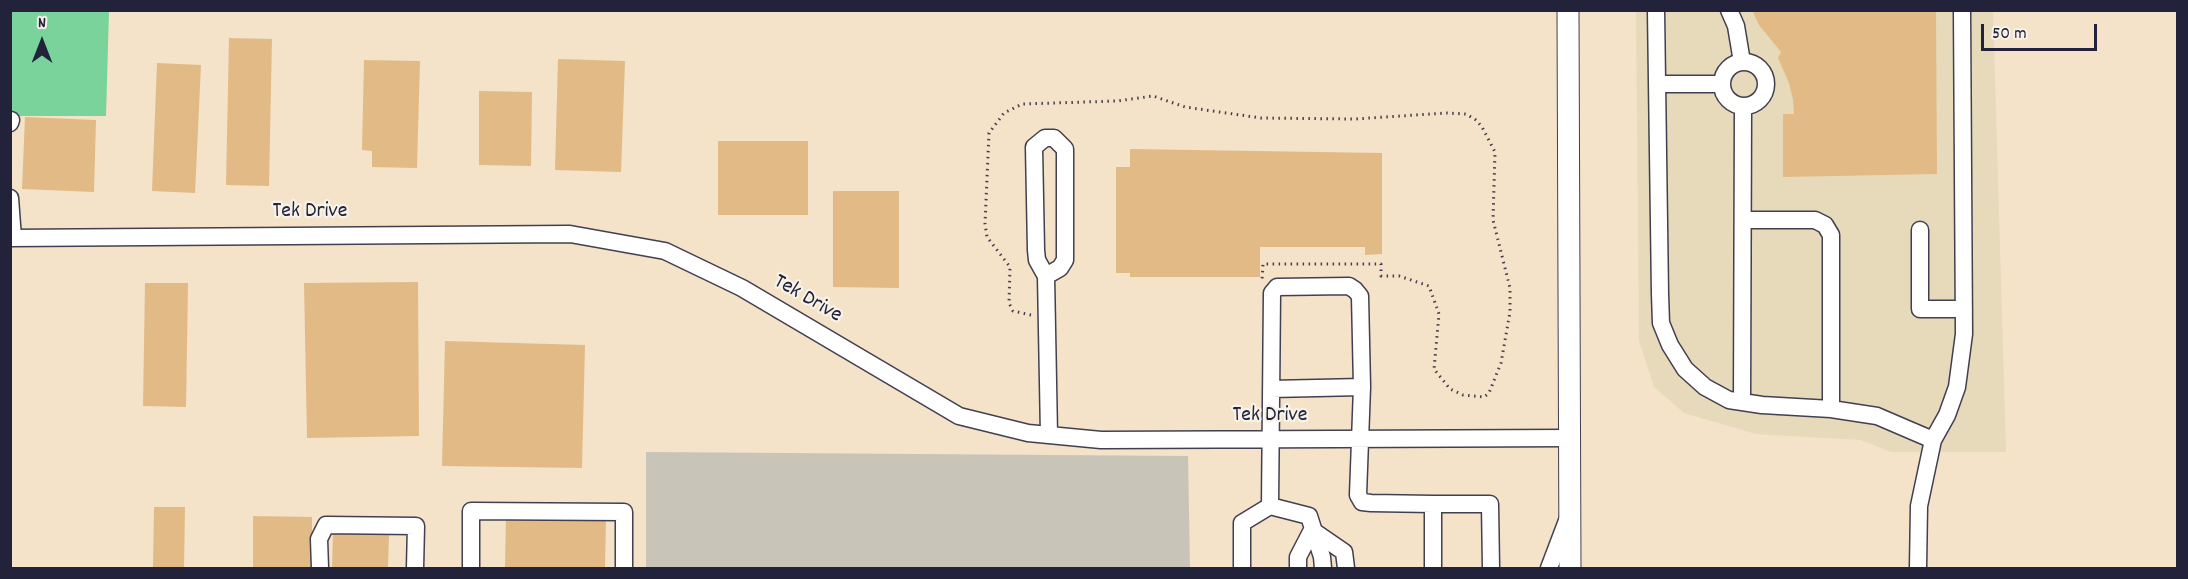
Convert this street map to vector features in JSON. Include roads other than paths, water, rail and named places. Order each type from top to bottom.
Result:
[{"type":"main road","points":[[1568,10],[1570,568]]},
{"type":"street","points":[[1656,10],[1661,323],[1670,345],[1685,369],[1705,387],[1729,400],[1831,409],[1877,416],[1933,440]]},
{"type":"street","points":[[1729,10],[1736,26],[1742,62]]},
{"type":"street","points":[[1918,568],[1919,506],[1933,440],[1947,415],[1956,387],[1964,334],[1962,10]]},
{"type":"street","points":[[1742,62],[1761,70],[1766,83],[1763,96],[1757,102],[1743,106],[1729,101],[1721,84],[1724,73],[1729,67],[1742,62]]},
{"type":"street","points":[[1658,84],[1721,84]]},
{"type":"street","points":[[1742,402],[1743,106]]},
{"type":"street","points":[[1046,276],[1060,268],[1065,260],[1065,149],[1054,138],[1045,138],[1034,147],[1036,250],[1037,260],[1046,276],[1049,435]]},
{"type":"street","points":[[10,198],[12,238]]},
{"type":"street","points":[[1743,220],[1815,220],[1825,225],[1831,235],[1831,409]]},
{"type":"street","points":[[1920,230],[1920,309],[1964,309]]},
{"type":"street","name":"Tek Drive","points":[[12,238],[570,234],[664,251],[742,288],[959,416],[1028,433],[1101,440],[1570,438]]},
{"type":"street","points":[[1270,506],[1274,290],[1277,287],[1349,286],[1360,296],[1362,387],[1358,495],[1362,502],[1490,504],[1491,568]]},
{"type":"street","points":[[1271,389],[1362,387]]},
{"type":"street","points":[[1433,504],[1433,568]]},
{"type":"street","points":[[1242,568],[1242,523],[1270,506],[1309,516],[1323,568]]},
{"type":"street","points":[[471,568],[471,511],[624,512],[624,568]]},
{"type":"street","points":[[1549,568],[1570,514]]},
{"type":"street","points":[[320,568],[319,539],[326,525],[416,526],[415,568]]},
{"type":"street","points":[[1298,568],[1298,557],[1312,530]]},
{"type":"street","points":[[1310,568],[1312,530]]},
{"type":"street","points":[[1312,530],[1333,557],[1334,568]]},
{"type":"street","points":[[1312,530],[1344,552],[1346,568]]}]
